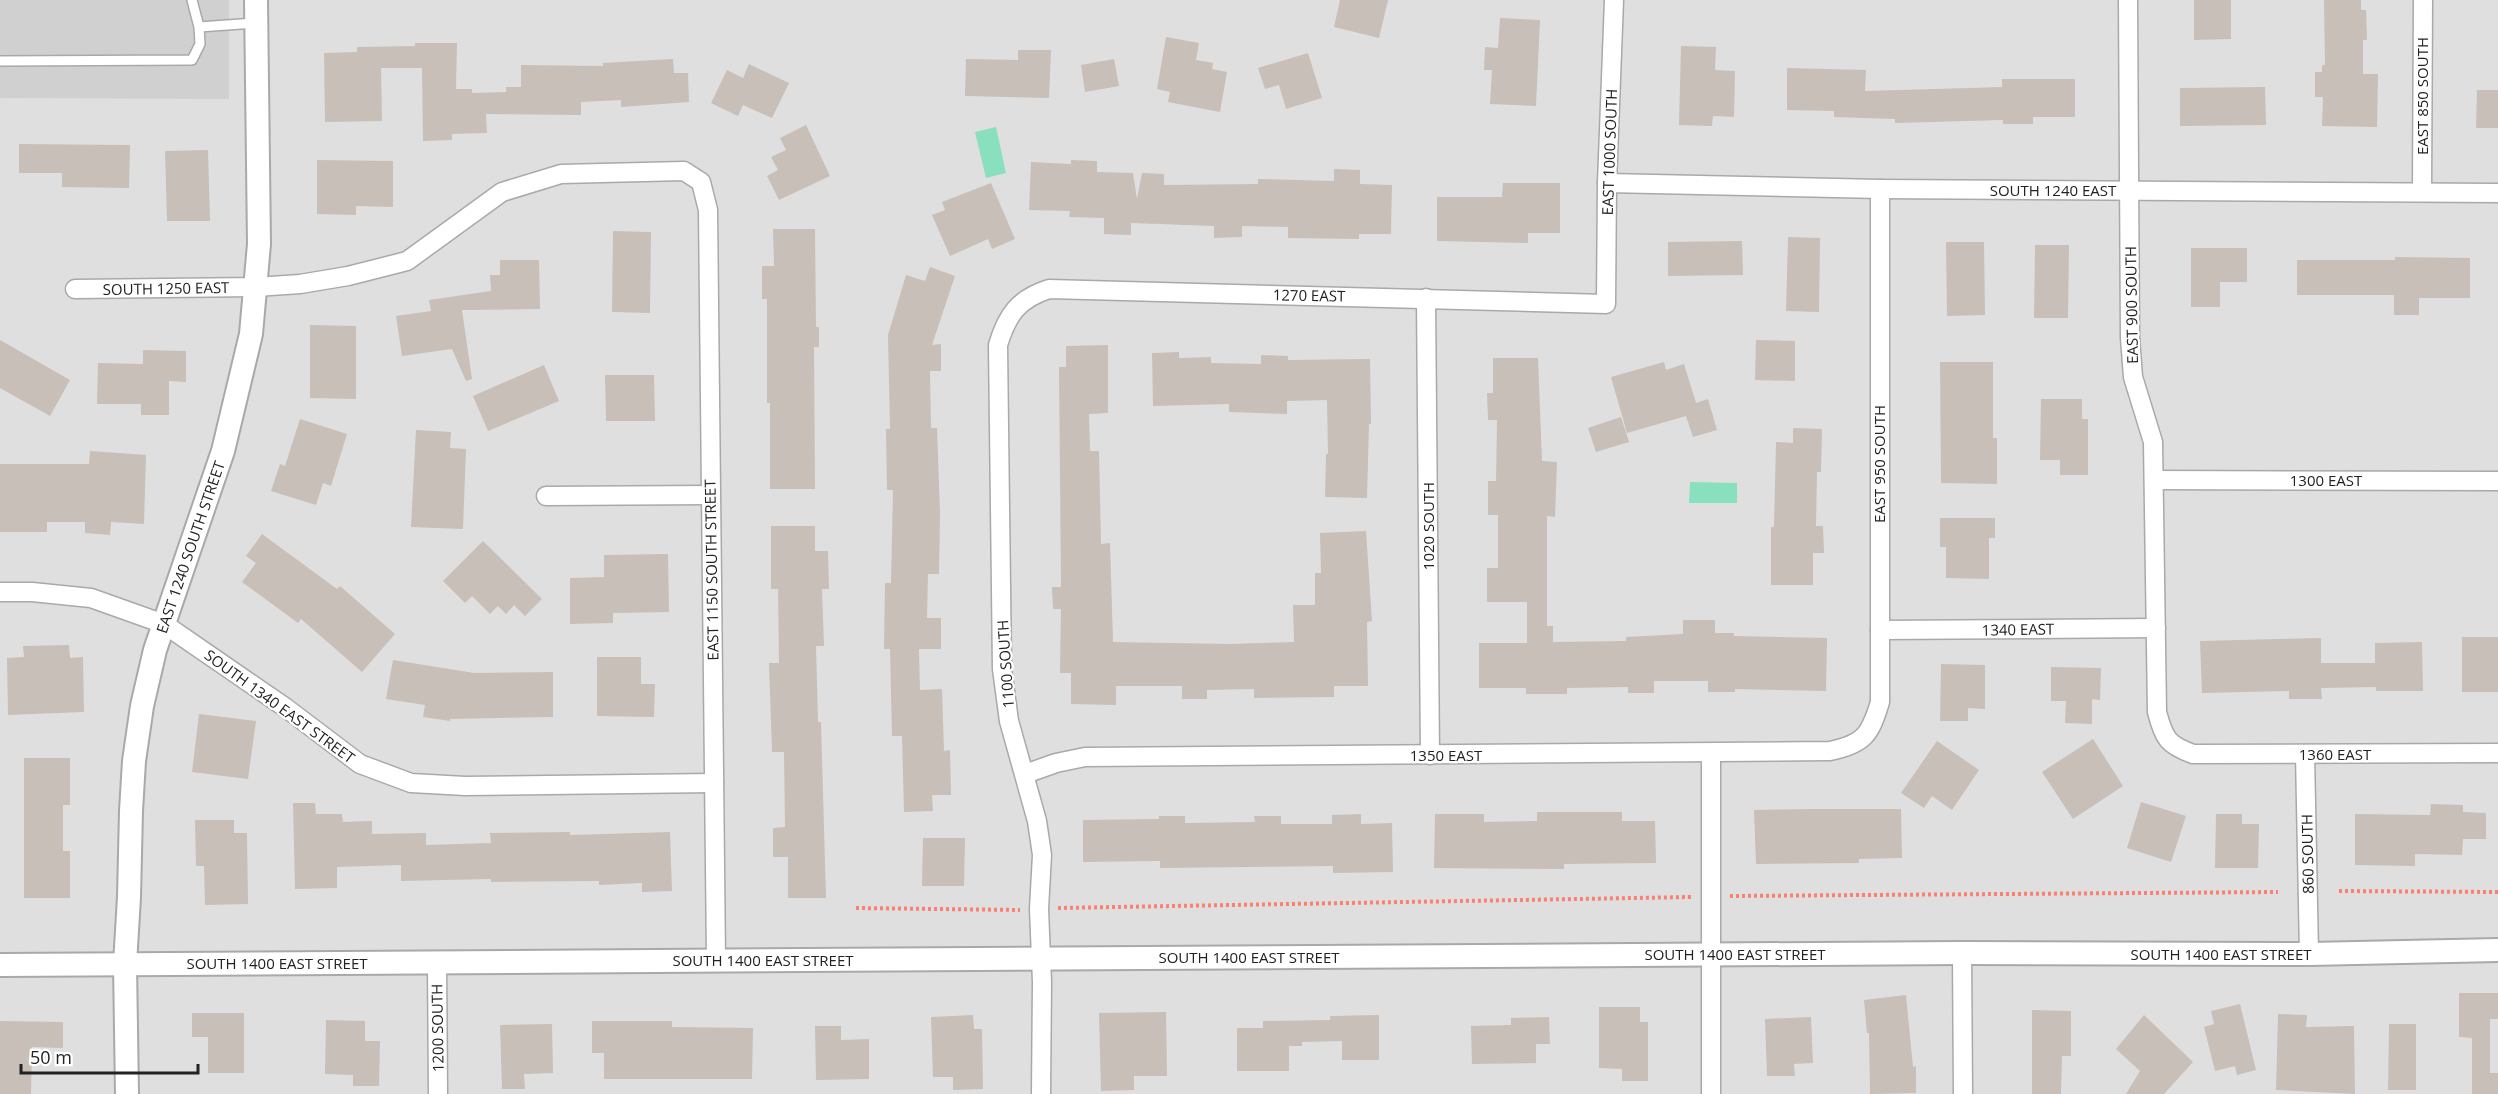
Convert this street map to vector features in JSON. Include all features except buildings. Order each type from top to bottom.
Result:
[{"type":"street","name":"EAST 1240 SOUTH STREET","points":[[127,1094],[125,964],[134,761],[142,706],[164,624],[223,451],[250,334],[256,287],[259,244],[256,0]]},
{"type":"street","name":"EAST 1000 SOUTH","points":[[1606,304],[1607,183],[1614,0]]},
{"type":"street","name":"EAST 900 SOUTH","points":[[2128,0],[2130,338],[2133,377],[2153,442],[2157,712],[2162,729],[2173,747]]},
{"type":"street","name":"EAST 850 SOUTH","points":[[2422,191],[2423,0]]},
{"type":"street","name":"SOUTH 1250 EAST","points":[[75,290],[256,287],[300,284],[407,261],[501,192],[561,174],[684,171],[700,182]]},
{"type":"street","name":"EAST 1150 SOUTH STREET","points":[[700,182],[708,210],[716,960]]},
{"type":"street","name":"SOUTH 1240 EAST","points":[[1607,183],[1880,189],[2498,193]]},
{"type":"street","name":"EAST 950 SOUTH","points":[[1865,736],[1875,721],[1880,702],[1880,189]]},
{"type":"street","name":"1270 EAST","points":[[1017,306],[1031,294],[1049,289],[1606,304]]},
{"type":"street","name":"1020 SOUTH","points":[[1426,298],[1430,755]]},
{"type":"street","name":"1100 SOUTH","points":[[1017,306],[1004,325],[998,345],[1002,669],[1009,721],[1026,774],[1042,855],[1039,909],[1041,1094]]},
{"type":"street","name":"1300 EAST","points":[[2154,480],[2498,480]]},
{"type":"street","points":[[546,495],[710,495]]},
{"type":"street","name":"SOUTH 1340 EAST STREET","points":[[0,592],[32,592],[91,598],[164,624],[286,708],[360,764],[411,783],[465,786],[714,783]]},
{"type":"street","name":"1340 EAST","points":[[1880,630],[2156,627]]},
{"type":"street","name":"1350 EAST","points":[[1026,774],[1056,763],[1085,757],[1830,751],[1852,747],[1865,736]]},
{"type":"street","name":"1360 EAST","points":[[2173,747],[2193,754],[2212,755],[2498,753]]},
{"type":"street","points":[[1711,753],[1711,1094]]},
{"type":"street","name":"860 SOUTH","points":[[2305,754],[2309,954]]},
{"type":"street","name":"SOUTH 1400 EAST STREET","points":[[0,964],[1710,954],[2309,954],[2498,950]]},
{"type":"street","points":[[1962,953],[1963,1094]]},
{"type":"street","name":"1200 SOUTH","points":[[437,962],[438,1094]]},
{"type":"lane","points":[[0,61],[192,60],[200,44],[199,27],[192,0]]},
{"type":"lane","points":[[199,27],[256,23]]},
{"type":"path","points":[[2338,891],[2498,892]]},
{"type":"path","points":[[1738,896],[2278,892]]},
{"type":"path","points":[[1074,908],[1675,897]]},
{"type":"path","points":[[856,908],[1007,910]]},
{"type":"shaded area","points":[[0,0],[2498,0],[2498,1094],[0,1094]]},
{"type":"shaded area","points":[[0,0],[229,0],[229,99],[0,98]]},
{"type":"green space","points":[[996,127],[1006,173],[986,178],[975,132]]},
{"type":"green space","points":[[1690,482],[1737,483],[1737,503],[1689,503]]}]
